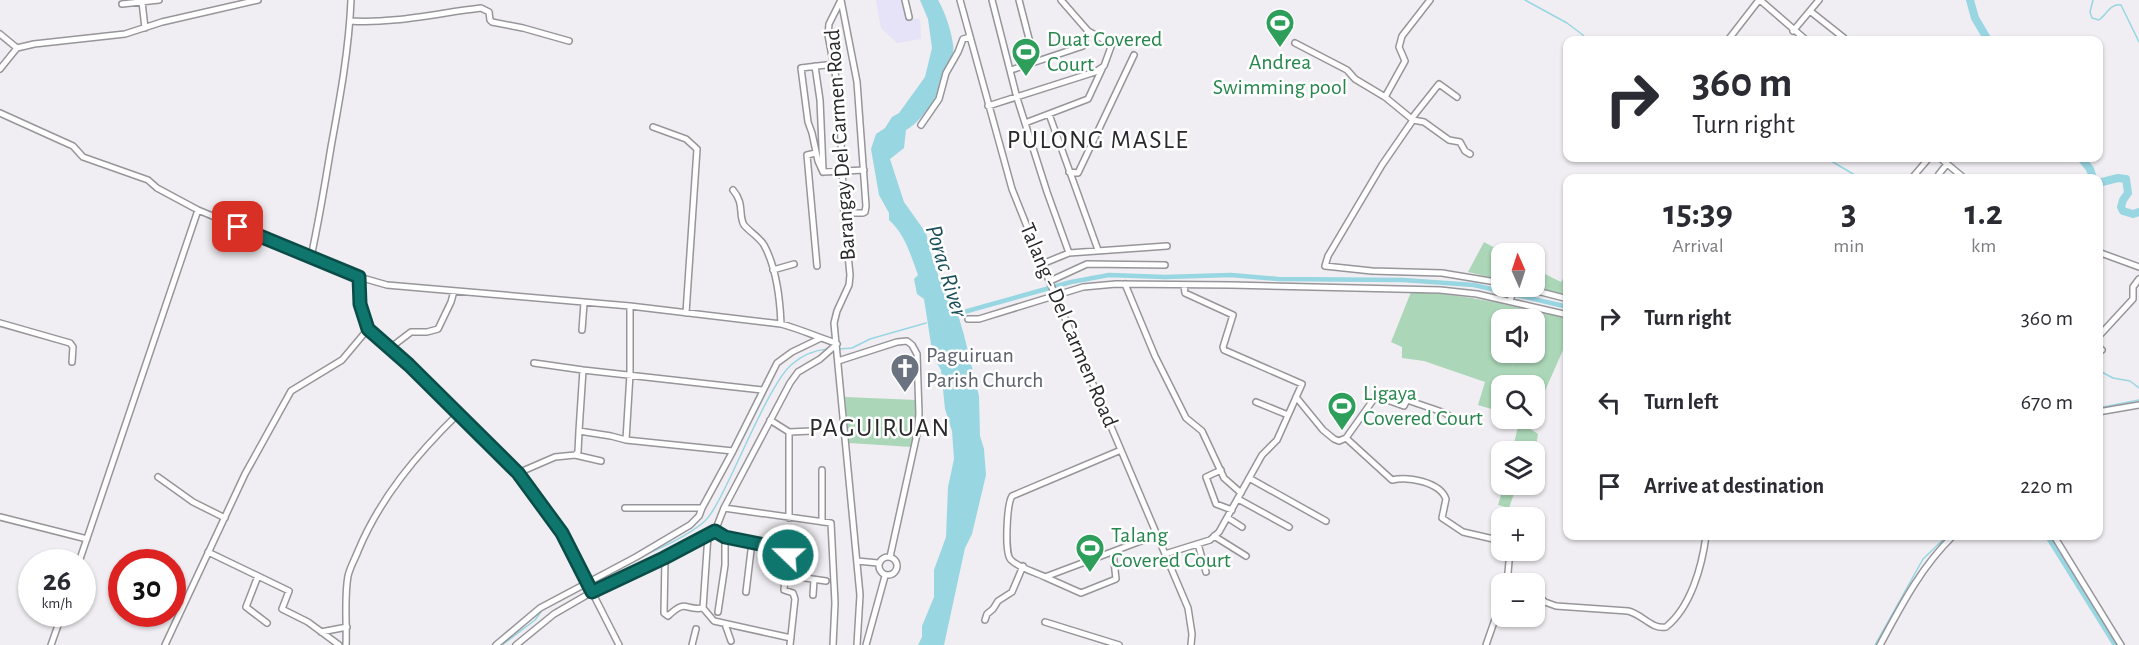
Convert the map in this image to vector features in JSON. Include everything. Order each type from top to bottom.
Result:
[{"type":"street","points":[[122,4],[159,0]]},
{"type":"street","points":[[0,69],[17,48],[125,34],[162,22],[258,0]]},
{"type":"street","points":[[311,256],[339,110],[351,0]]},
{"type":"street","points":[[841,0],[857,82],[865,212],[844,213]]},
{"type":"street","name":"Barangay Del Carmen Road","points":[[841,0],[829,24],[828,35],[839,94],[844,213],[850,275],[849,285],[834,323],[834,346],[838,358],[860,595],[857,645]]},
{"type":"street","points":[[905,0],[909,17]]},
{"type":"street","name":"Talang - Del Carmen Road","points":[[960,0],[1012,189],[1188,608],[1192,634],[1191,645]]},
{"type":"street","points":[[992,0],[1017,98],[1069,253]]},
{"type":"street","points":[[1019,0],[1035,62]]},
{"type":"street","points":[[1025,123],[1088,99],[1112,44],[1089,31],[1061,0]]},
{"type":"street","points":[[1385,97],[1405,61],[1398,47],[1402,36],[1430,0]]},
{"type":"street","points":[[1731,36],[1760,0],[1797,36]]},
{"type":"street","points":[[1793,31],[1819,0]]},
{"type":"street","points":[[142,2],[144,28]]},
{"type":"street","points":[[350,21],[377,23],[398,18],[481,8],[489,12],[492,22],[569,41]]},
{"type":"street","points":[[1810,11],[1841,36]]},
{"type":"street","points":[[1011,70],[1083,46],[1089,31]]},
{"type":"street","points":[[0,34],[17,48]]},
{"type":"street","points":[[921,125],[939,99],[946,73],[963,39],[970,37]]},
{"type":"street","points":[[1295,43],[1347,70],[1355,79],[1385,97],[1413,119],[1424,122],[1449,140],[1460,142],[1465,151],[1470,154]]},
{"type":"street","points":[[1069,172],[1078,172],[1134,55]]},
{"type":"street","points":[[823,172],[808,122],[801,69],[834,64]]},
{"type":"street","points":[[815,66],[820,100],[823,172]]},
{"type":"street","points":[[988,106],[1095,72],[1104,66]]},
{"type":"street","points":[[1457,97],[1439,84],[1382,165],[1328,256],[1325,266],[1442,273],[1491,281]]},
{"type":"street","points":[[0,113],[73,146],[83,157],[148,180],[157,188],[198,210],[359,277],[387,285],[630,306],[781,324],[803,329],[834,346],[820,359],[798,372],[790,383],[724,508],[715,531],[664,558],[591,591],[554,614],[516,645]]},
{"type":"street","points":[[1049,114],[1098,250]]},
{"type":"street","points":[[653,127],[686,139],[698,149],[686,313]]},
{"type":"street","points":[[816,153],[807,155],[818,266]]},
{"type":"street","points":[[1915,174],[1926,162]]},
{"type":"street","points":[[1945,162],[1958,174]]},
{"type":"street","points":[[1939,174],[1947,164]]},
{"type":"street","points":[[823,172],[864,170]]},
{"type":"street","points":[[733,190],[741,202],[743,223],[763,244],[773,270],[780,296],[781,324]]},
{"type":"street","points":[[84,549],[198,210]]},
{"type":"street","points":[[1042,264],[1069,253],[1167,246]]},
{"type":"street","points":[[1109,249],[1113,263]]},
{"type":"street","points":[[2103,254],[2139,267]]},
{"type":"street","points":[[1051,283],[1080,266],[1113,263],[1165,265]]},
{"type":"street","points":[[773,270],[794,264]]},
{"type":"street","points":[[359,277],[360,304],[368,329],[518,473],[562,533],[619,645]]},
{"type":"street","points":[[2103,332],[2133,299],[2133,287],[2139,279]]},
{"type":"street","points":[[968,319],[979,319],[1055,293],[1094,285],[1240,285],[1417,289],[1511,299],[1563,314]]},
{"type":"street","points":[[1125,285],[1155,356],[1186,418],[1202,431],[1224,478],[1239,496],[1289,526]]},
{"type":"street","points":[[1165,554],[1198,544],[1214,536],[1228,518],[1262,455],[1276,440],[1302,384],[1224,350],[1233,315],[1185,293],[1184,286]]},
{"type":"street","points":[[390,348],[411,332],[438,329],[451,302],[453,291]]},
{"type":"street","points":[[1545,294],[1563,298]]},
{"type":"street","points":[[582,330],[584,303]]},
{"type":"street","points":[[626,440],[630,375],[630,306]]},
{"type":"street","points":[[0,323],[70,343],[74,347],[72,362]]},
{"type":"street","points":[[165,645],[245,474],[291,391],[342,360],[368,329]]},
{"type":"street","points":[[496,645],[540,608],[636,557],[690,525],[699,516],[777,363],[792,352],[820,338]]},
{"type":"street","points":[[838,358],[907,341],[917,354],[919,414],[917,434],[890,557]]},
{"type":"street","points":[[534,363],[762,390]]},
{"type":"street","points":[[575,455],[578,452],[583,370]]},
{"type":"street","points":[[1296,397],[1331,437],[1339,441],[1346,438],[1376,396],[1404,406],[1407,400],[1445,413],[1452,418]]},
{"type":"street","points":[[1256,402],[1288,415]]},
{"type":"street","points":[[2103,411],[2139,405]]},
{"type":"street","points":[[346,645],[347,584],[364,535],[385,499],[434,437],[458,414]]},
{"type":"street","points":[[770,420],[789,432],[812,431]]},
{"type":"street","points":[[579,431],[626,440],[733,451]]},
{"type":"street","points":[[789,432],[789,518]]},
{"type":"street","points":[[1346,438],[1392,480],[1403,478],[1413,480],[1440,490],[1446,499],[1442,518],[1468,534],[1491,539]]},
{"type":"street","points":[[1113,552],[1116,579],[1081,593],[1011,561],[1008,555],[1008,515],[1012,496],[1121,450]]},
{"type":"street","points":[[518,473],[555,457],[575,455],[601,460]]},
{"type":"street","points":[[822,470],[822,522]]},
{"type":"street","points":[[1221,471],[1206,477],[1216,504],[1232,510]]},
{"type":"street","points":[[159,477],[193,502],[225,518]]},
{"type":"street","points":[[1249,478],[1326,521]]},
{"type":"street","points":[[625,508],[702,508]]},
{"type":"street","points":[[724,508],[831,523],[836,603],[833,645]]},
{"type":"street","points":[[0,516],[87,539]]},
{"type":"street","points":[[1228,518],[1242,527]]},
{"type":"street","points":[[708,535],[704,608],[714,621],[791,642],[795,598],[793,593],[784,590],[788,555],[785,549],[725,537],[715,531]]},
{"type":"street","points":[[1045,577],[1157,535]]},
{"type":"street","points":[[1214,536],[1246,556]]},
{"type":"street","points":[[718,612],[725,565],[725,537]]},
{"type":"street","points":[[1545,602],[1556,606],[1628,611],[1638,614],[1655,627],[1666,627],[1677,616],[1688,597],[1699,569],[1705,540]]},
{"type":"street","points":[[1880,645],[1925,567],[1949,540]]},
{"type":"street","points":[[2056,540],[2121,645]]},
{"type":"street","points":[[746,591],[752,542]]},
{"type":"street","points":[[1198,544],[1206,572]]},
{"type":"street","points":[[208,552],[289,591],[282,609],[308,622],[339,645]]},
{"type":"street","points":[[883,557],[890,557],[896,561],[897,569],[892,575],[885,576],[879,571],[878,563],[883,557]]},
{"type":"street","points":[[664,558],[664,613],[668,616],[683,605],[696,609],[704,608]]},
{"type":"street","points":[[857,561],[878,563]]},
{"type":"street","points":[[985,620],[998,601],[1012,592],[1023,566]]},
{"type":"street","points":[[785,575],[826,581]]},
{"type":"street","points":[[258,576],[246,607],[267,623]]},
{"type":"street","points":[[866,645],[885,576]]},
{"type":"street","points":[[813,595],[814,580]]},
{"type":"street","points":[[1046,622],[1119,645]]},
{"type":"street","points":[[725,624],[731,641]]},
{"type":"street","points":[[51,645],[57,627]]},
{"type":"street","points":[[321,632],[347,627]]},
{"type":"street","points":[[1486,645],[1492,627]]},
{"type":"street","points":[[692,645],[696,629]]},
{"type":"shaded area","points":[[876,0],[903,0],[908,18],[920,19],[921,39],[897,43],[881,28]]},
{"type":"green space","points":[[1484,242],[1491,246],[1491,278],[1468,272]]},
{"type":"green space","points":[[1545,274],[1561,282],[1563,279],[1563,294],[1545,290]]},
{"type":"green space","points":[[1411,292],[1470,298],[1524,309],[1491,309],[1491,363],[1513,363],[1512,368],[1514,363],[1545,363],[1545,312],[1563,318],[1563,350],[1545,391],[1545,375],[1491,375],[1491,409],[1478,405],[1485,382],[1424,361],[1402,358],[1402,347],[1391,342]]},
{"type":"green space","points":[[845,397],[917,400],[918,414],[912,447],[849,443]]},
{"type":"green space","points":[[1518,429],[1530,429],[1538,434],[1537,441],[1514,441]]},
{"type":"green space","points":[[1501,495],[1514,495],[1509,507],[1498,505]]},
{"type":"water","points":[[920,0],[938,0],[949,27],[953,54],[939,92],[923,115],[906,130],[904,148],[890,159],[904,202],[926,233],[940,280],[952,294],[979,396],[980,436],[984,449],[986,475],[972,534],[965,548],[944,645],[918,645],[922,637],[922,626],[934,597],[934,570],[946,537],[948,487],[954,459],[952,431],[945,409],[941,370],[933,357],[924,299],[917,294],[914,279],[918,275],[907,246],[889,220],[889,213],[879,195],[871,149],[876,134],[899,113],[925,77],[932,48],[928,19]]},
{"type":"waterway","points":[[1525,0],[1567,23],[1583,36]]},
{"type":"waterway","points":[[1970,0],[1975,18],[1986,36]]},
{"type":"waterway","points":[[2093,0],[2090,12],[2092,18],[2099,20],[2111,8],[2121,5],[2139,42]]},
{"type":"waterway","points":[[1833,162],[1853,174]]},
{"type":"waterway","points":[[2084,162],[2092,174]]},
{"type":"waterway","points":[[2103,182],[2118,178],[2126,179],[2128,193],[2121,207],[2123,211],[2133,214],[2139,212]]},
{"type":"waterway","name":"Porac River","points":[[953,315],[1071,282],[1109,275],[1165,277],[1231,275],[1278,279],[1403,280],[1474,285],[1563,306]]},
{"type":"waterway","points":[[839,349],[852,348],[870,339],[926,323]]},
{"type":"waterway","points":[[645,555],[684,536],[708,518],[781,377],[799,359],[813,352],[828,349]]},
{"type":"waterway","points":[[2103,373],[2113,378],[2130,381],[2139,388]]},
{"type":"waterway","points":[[2103,407],[2139,400]]},
{"type":"waterway","points":[[1875,645],[1923,559],[1943,540]]},
{"type":"waterway","points":[[2049,540],[2115,645]]},
{"type":"waterway","points":[[502,645],[535,620],[543,609]]},
{"type":"place","name":"Andrea Swimming pool","points":[[1280,48]]},
{"type":"place","name":"Duat Covered Court","points":[[1026,78]]},
{"type":"place","name":"Paguiruan Parish Church","points":[[905,394]]},
{"type":"place","name":"Ligaya Covered Court","points":[[1342,432]]},
{"type":"place","name":"Talang Covered Court","points":[[1090,574]]},
{"type":"district","name":"PULONG MASLE","points":[[1098,140]]},
{"type":"district","name":"PAGUIRUAN","points":[[880,428]]},
{"type":"route","points":[[238,227],[359,277],[360,304],[368,329],[409,365],[518,473],[562,533],[592,592],[715,531],[725,537],[785,549],[788,555]]}]
